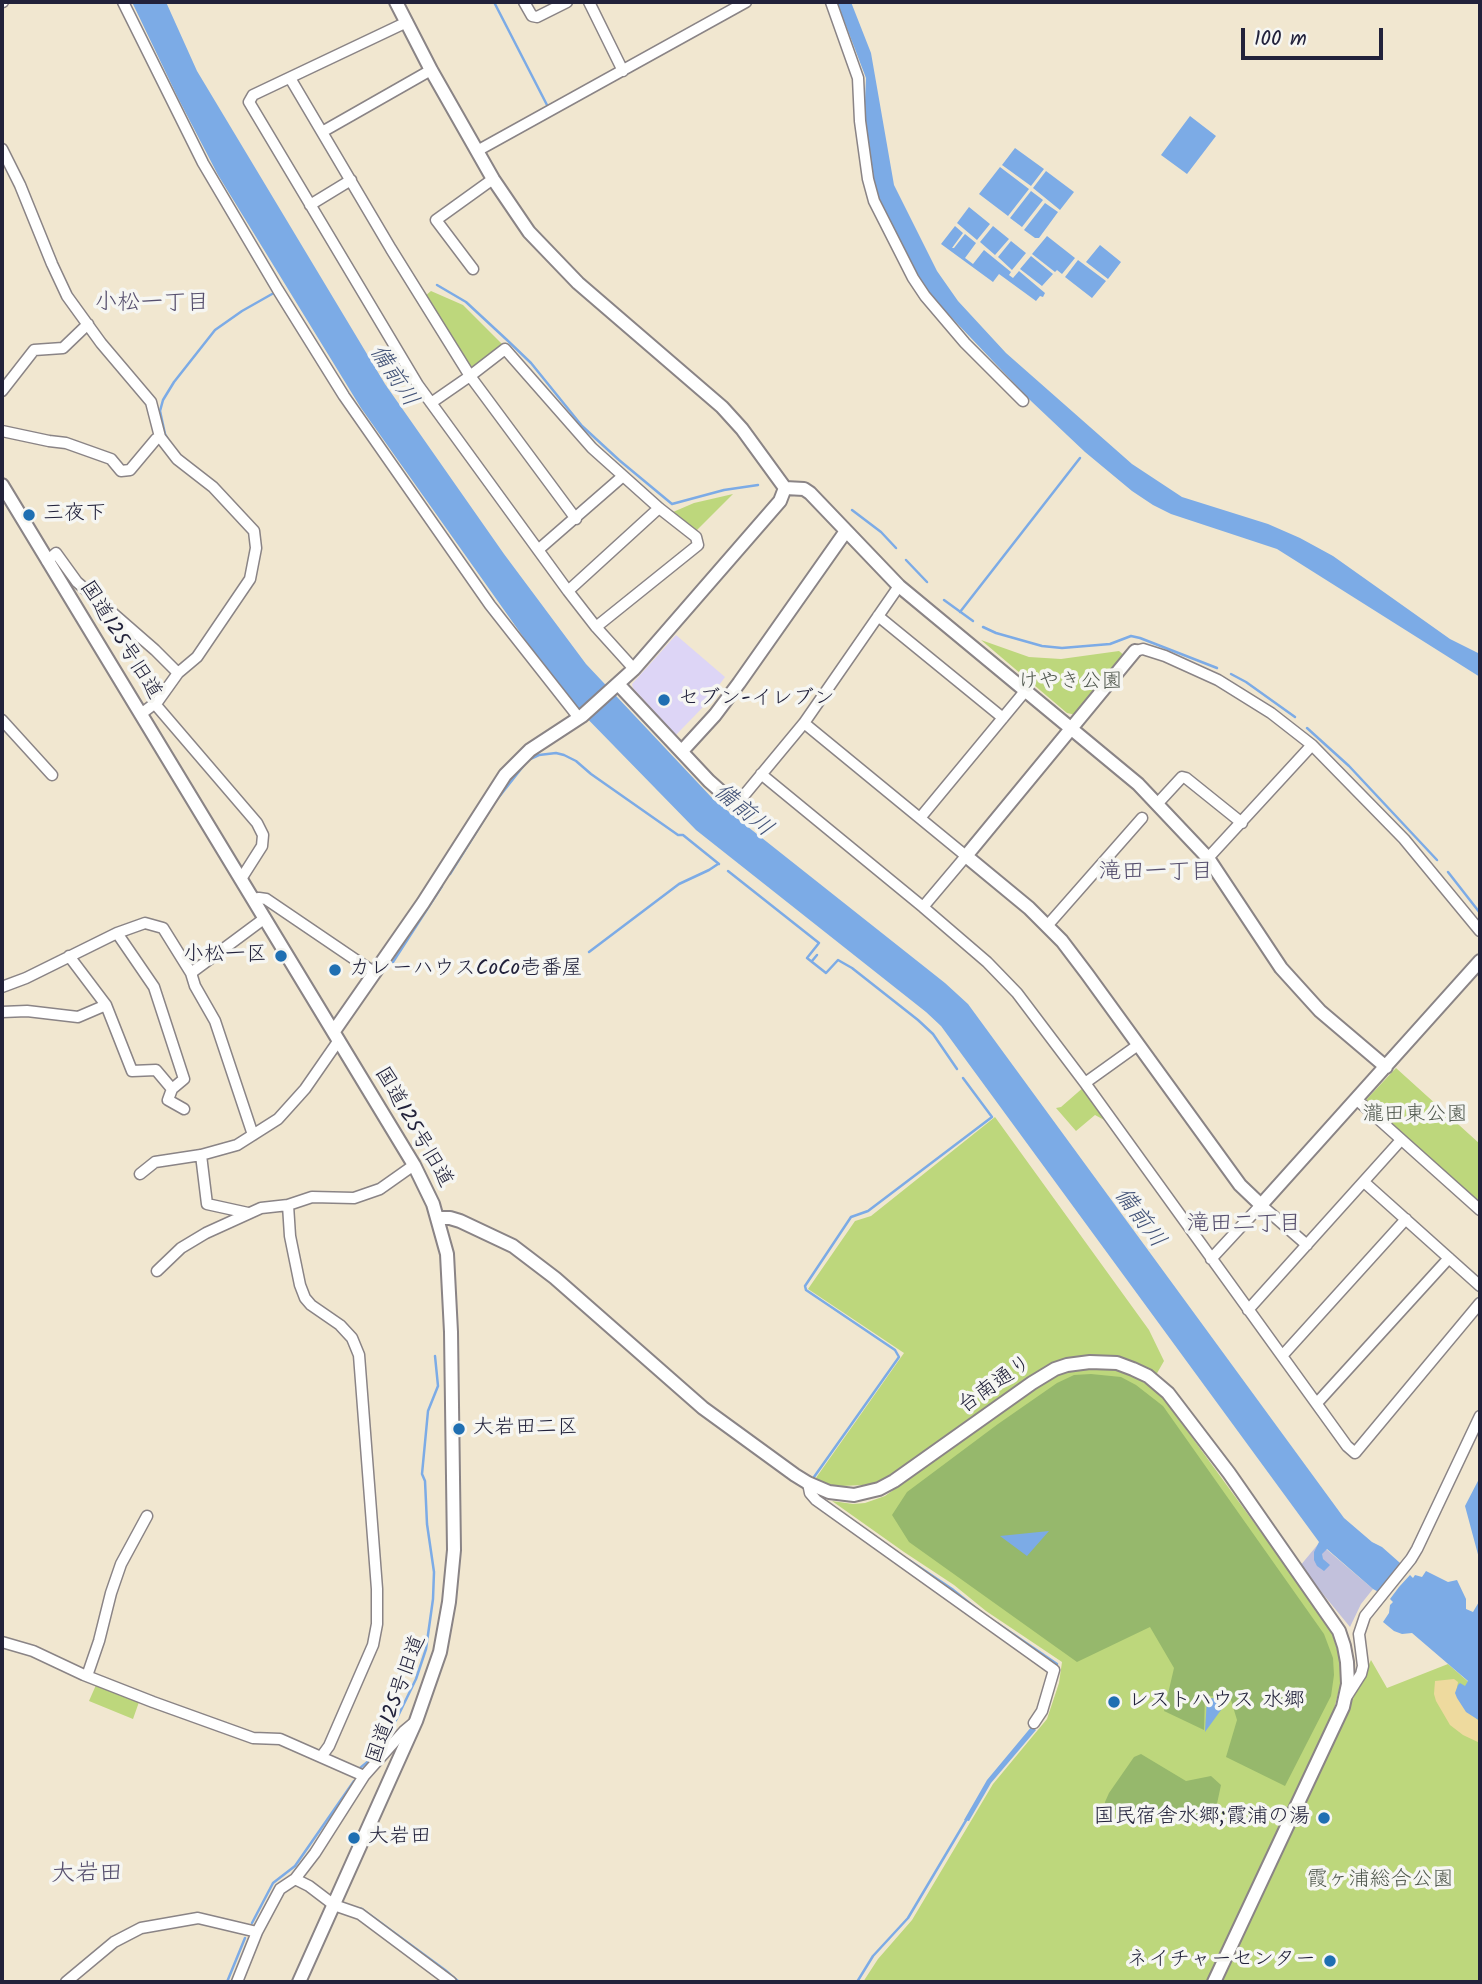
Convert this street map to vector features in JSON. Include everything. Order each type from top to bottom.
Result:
[{"type":"street","points":[[124,2],[203,163],[344,396],[491,606],[581,717]]},
{"type":"street","points":[[396,2],[493,179],[529,232],[578,283],[722,407],[742,429],[785,488]]},
{"type":"street","points":[[524,2],[532,16],[537,17],[567,2]]},
{"type":"street","points":[[589,2],[623,71]]},
{"type":"street","points":[[477,151],[746,2]]},
{"type":"street","points":[[831,2],[858,78],[860,121],[868,179],[874,201],[925,296],[965,343],[1023,401]]},
{"type":"street","points":[[407,22],[253,95],[249,102],[418,386],[568,591],[634,669]]},
{"type":"street","points":[[322,132],[431,69]]},
{"type":"street","points":[[290,78],[470,376],[576,519]]},
{"type":"street","points":[[2,149],[67,296],[101,343],[150,402],[160,437],[177,459],[213,487],[254,531],[256,548],[250,579],[197,657],[178,673],[155,704],[141,714]]},
{"type":"street","points":[[473,269],[436,220],[493,179]]},
{"type":"street","points":[[310,205],[351,180]]},
{"type":"street","points":[[2,391],[34,350],[62,348],[88,324]]},
{"type":"street","points":[[431,403],[505,349],[592,448],[696,537],[698,545],[596,627]]},
{"type":"street","points":[[2,430],[66,443],[111,459],[121,471],[130,470],[160,437]]},
{"type":"street","points":[[538,550],[624,476]]},
{"type":"street","name":"国道125号旧道","points":[[2,485],[414,1165],[438,1218],[447,1254],[450,1280],[454,1550],[440,1653],[416,1721],[299,1982]]},
{"type":"street","points":[[785,488],[804,489],[810,493],[900,586],[1158,803],[1208,858],[1281,968],[1320,1011],[1386,1067]]},
{"type":"street","points":[[140,1174],[155,1162],[201,1155],[237,1145],[278,1119],[305,1089],[375,973],[505,775],[530,750],[581,717],[634,669],[780,501],[785,488]]},
{"type":"street","points":[[568,591],[659,508]]},
{"type":"street","points":[[682,751],[715,715],[739,683],[846,531]]},
{"type":"street","points":[[47,561],[56,553],[76,582],[178,673]]},
{"type":"street","points":[[616,686],[736,805],[804,723],[900,586]]},
{"type":"street","points":[[878,616],[1003,718]]},
{"type":"street","points":[[923,907],[1135,651],[1143,649],[1218,680],[1271,713],[1312,746],[1404,839],[1480,931]]},
{"type":"street","points":[[920,818],[1026,690]]},
{"type":"street","points":[[155,704],[257,823],[263,835],[262,846],[241,879]]},
{"type":"street","points":[[2,720],[52,775]]},
{"type":"street","points":[[804,723],[1047,926],[1080,963],[1240,1185],[1307,1245]]},
{"type":"street","points":[[1208,858],[1312,746]]},
{"type":"street","points":[[761,774],[923,907],[1005,979],[1085,1083],[1346,1446],[1354,1453],[1480,1303]]},
{"type":"street","points":[[1158,803],[1182,777],[1242,823]]},
{"type":"street","points":[[1047,926],[1142,818]]},
{"type":"street","points":[[254,900],[266,899],[375,973]]},
{"type":"street","points":[[191,973],[265,918]]},
{"type":"street","points":[[2,987],[117,933],[145,923],[163,928],[191,973],[195,986],[215,1021],[253,1135]]},
{"type":"street","points":[[117,933],[154,987],[184,1079],[172,1089],[168,1100],[184,1109]]},
{"type":"street","points":[[69,956],[106,1005],[132,1071],[156,1070],[172,1089]]},
{"type":"street","points":[[1211,1259],[1480,961]]},
{"type":"street","points":[[2,1012],[27,1011],[78,1017],[106,1005]]},
{"type":"street","points":[[1085,1083],[1138,1045]]},
{"type":"street","points":[[1356,1099],[1480,1210]]},
{"type":"street","points":[[1248,1310],[1401,1140]]},
{"type":"street","points":[[201,1155],[207,1204],[249,1214]]},
{"type":"street","points":[[157,1271],[189,1243],[261,1208],[288,1205],[312,1197],[354,1198],[380,1189],[414,1165]]},
{"type":"street","points":[[1364,1182],[1480,1286]]},
{"type":"street","points":[[288,1205],[290,1236],[305,1298],[340,1325],[352,1338],[359,1355],[376,1576],[377,1624],[373,1645],[329,1746],[321,1757]]},
{"type":"street","name":"台南通り","points":[[438,1218],[450,1218],[475,1227],[529,1258],[703,1408],[808,1483],[829,1492],[854,1495],[879,1489],[894,1481],[1055,1369],[1090,1362],[1117,1363],[1147,1376],[1168,1393],[1229,1473],[1339,1631],[1348,1661],[1347,1698],[1214,1982]]},
{"type":"street","points":[[1282,1356],[1406,1219]]},
{"type":"street","points":[[1317,1403],[1449,1258]]},
{"type":"street","points":[[1347,1698],[1362,1674],[1359,1634],[1365,1616],[1418,1549],[1480,1416]]},
{"type":"street","points":[[808,1483],[810,1493],[816,1500],[1054,1671],[1042,1711],[1034,1723]]},
{"type":"street","points":[[87,1676],[121,1563],[147,1516]]},
{"type":"street","points":[[2,1642],[33,1651],[87,1676],[253,1738],[280,1739],[364,1776]]},
{"type":"street","points":[[237,1982],[257,1932],[280,1889],[295,1879],[315,1853],[364,1776],[416,1721]]},
{"type":"street","points":[[295,1879],[334,1905],[360,1914],[451,1982]]},
{"type":"street","points":[[65,1982],[114,1942],[141,1928],[198,1918],[257,1932]]},
{"type":"shaded area","points":[[676,635],[725,677],[704,706],[676,735],[632,684]]},
{"type":"shaded area","points":[[1319,1543],[1373,1589],[1361,1604],[1350,1627],[1300,1566]]},
{"type":"green space","points":[[431,291],[463,305],[505,347],[475,368],[470,367],[425,296]]},
{"type":"green space","points":[[733,494],[696,531],[673,512],[694,503]]},
{"type":"green space","name":"けやき公園","points":[[981,640],[1029,657],[1061,659],[1119,651],[1125,656],[1076,715],[1067,713]]},
{"type":"green space","name":"瀧田東公園","points":[[1396,1068],[1480,1144],[1480,1204],[1365,1101]]},
{"type":"green space","points":[[1085,1086],[1108,1122],[1095,1115],[1076,1131],[1056,1108],[1061,1107]]},
{"type":"green space","points":[[995,1117],[1149,1330],[1164,1361],[1156,1375],[1135,1362],[1119,1357],[1099,1356],[1066,1360],[1043,1369],[894,1475],[863,1485],[830,1485],[818,1480],[818,1475],[904,1353],[808,1289],[855,1221],[871,1216]]},
{"type":"green space","name":"霞ヶ浦総合公園","points":[[1088,1367],[1117,1369],[1159,1392],[1295,1579],[1331,1631],[1341,1661],[1341,1682],[1333,1713],[1207,1982],[863,1982],[878,1959],[912,1920],[993,1784],[1047,1719],[1059,1683],[1062,1662],[832,1501],[865,1503],[885,1496],[1047,1379],[1069,1370]]},
{"type":"green space","points":[[1074,1375],[1121,1377],[1163,1406],[1324,1634],[1333,1658],[1331,1696],[1285,1786],[1226,1757],[1237,1720],[1230,1697],[1205,1696],[1204,1730],[1164,1711],[1174,1668],[1150,1627],[1077,1662],[909,1542],[892,1515],[907,1492],[998,1424],[1057,1383]]},
{"type":"green space","name":"霞ヶ浦総合公園","points":[[1371,1660],[1387,1688],[1448,1664],[1480,1692],[1480,1982],[1217,1982],[1298,1817]]},
{"type":"green space","points":[[96,1685],[139,1702],[133,1719],[89,1701]]},
{"type":"green space","points":[[1141,1754],[1186,1781],[1211,1776],[1221,1785],[1215,1813],[1207,1821],[1177,1821],[1105,1808],[1109,1793],[1134,1757]]},
{"type":"sand","points":[[1454,1679],[1458,1682],[1456,1693],[1480,1721],[1480,1743],[1450,1725],[1436,1701],[1435,1681]]},
{"type":"water","points":[[132,2],[166,2],[197,71],[385,384],[504,554],[586,664],[714,800],[968,1004],[1344,1518],[1408,1570],[1386,1596],[1373,1589],[1327,1549],[1322,1554],[1323,1559],[1330,1565],[1324,1571],[1317,1566],[1314,1552],[1319,1542],[941,1026],[696,830],[574,705],[548,672],[361,408],[218,175]]},
{"type":"water","points":[[837,2],[851,2],[871,53],[894,185],[937,271],[958,301],[1006,353],[1132,464],[1182,497],[1268,524],[1333,556],[1450,639],[1480,654],[1480,677],[1277,549],[1171,514],[1132,491],[1085,452],[1031,401],[930,295],[914,271],[877,197],[864,125],[866,78]]},
{"type":"water","points":[[1190,116],[1216,136],[1187,174],[1161,155]]},
{"type":"water","points":[[1015,148],[1044,169],[1031,186],[1002,165]]},
{"type":"water","points":[[1000,167],[1029,189],[1008,216],[979,194]]},
{"type":"water","points":[[1046,171],[1074,192],[1060,210],[1033,188]]},
{"type":"water","points":[[1031,191],[1043,200],[1022,227],[1010,218]]},
{"type":"water","points":[[1045,203],[1058,212],[1039,238],[1035,238],[1024,230]]},
{"type":"water","points":[[969,207],[990,224],[977,240],[957,223]]},
{"type":"water","points":[[955,226],[963,233],[952,248],[965,234],[976,243],[965,258],[973,264],[984,250],[1011,272],[1009,275],[1013,278],[1019,271],[1045,293],[1043,297],[1040,296],[1036,301],[999,274],[993,282],[941,244]]},
{"type":"water","points":[[993,226],[1009,239],[995,255],[980,242]]},
{"type":"water","points":[[1047,236],[1075,258],[1062,274],[1057,270],[1055,272],[1032,254]]},
{"type":"water","points":[[1011,241],[1026,253],[1012,270],[998,257]]},
{"type":"water","points":[[1100,245],[1121,262],[1108,279],[1086,262]]},
{"type":"water","points":[[1031,256],[1053,274],[1042,286],[1020,269]]},
{"type":"water","points":[[1078,260],[1106,281],[1092,298],[1065,277]]},
{"type":"water","points":[[1480,1477],[1480,1562],[1465,1506]]},
{"type":"water","points":[[1049,1531],[1027,1556],[1000,1536]]},
{"type":"water","points":[[1426,1571],[1448,1582],[1457,1580],[1466,1599],[1466,1609],[1473,1612],[1480,1600],[1480,1721],[1466,1712],[1455,1693],[1460,1683],[1465,1686],[1468,1681],[1412,1633],[1394,1631],[1383,1622],[1393,1602],[1390,1599],[1399,1587],[1410,1575],[1413,1578],[1415,1575],[1422,1577]]},
{"type":"water","points":[[1207,1698],[1229,1699],[1205,1732]]},
{"type":"water","points":[[1032,1726],[1036,1730],[991,1783],[969,1821],[964,1820],[987,1780]]},
{"type":"waterway","points":[[494,2],[547,105]]},
{"type":"waterway","points":[[437,285],[466,302],[507,340],[531,363],[582,426],[672,504],[724,490],[758,485]]},
{"type":"waterway","points":[[170,443],[160,411],[174,382],[215,330],[272,294]]},
{"type":"waterway","points":[[960,612],[1080,458]]},
{"type":"waterway","points":[[852,510],[881,532],[896,548]]},
{"type":"waterway","points":[[906,560],[927,582]]},
{"type":"waterway","points":[[944,600],[973,621]]},
{"type":"waterway","points":[[983,627],[1042,646],[1062,648],[1110,644],[1131,636],[1217,668]]},
{"type":"waterway","points":[[1231,674],[1295,717]]},
{"type":"waterway","points":[[1307,728],[1349,766],[1437,860]]},
{"type":"waterway","points":[[450,874],[495,802],[528,760],[539,755],[556,753],[576,761],[678,835],[683,835],[719,864]]},
{"type":"waterway","points":[[589,952],[679,884],[718,864]]},
{"type":"waterway","points":[[728,871],[819,943],[807,958],[826,973],[838,960],[852,968],[933,1034],[957,1069]]},
{"type":"waterway","points":[[1448,872],[1480,913]]},
{"type":"waterway","points":[[393,962],[442,886]]},
{"type":"waterway","points":[[812,961],[817,955]]},
{"type":"waterway","points":[[814,1477],[899,1357],[895,1350],[806,1290],[805,1286],[851,1217],[868,1211],[992,1117],[963,1078]]},
{"type":"waterway","points":[[360,1768],[381,1751],[416,1679],[426,1649],[434,1572],[427,1524],[425,1481],[422,1474],[428,1411],[438,1386],[435,1356]]},
{"type":"waterway","points":[[909,1560],[977,1609]]},
{"type":"waterway","points":[[997,1623],[1057,1664]]},
{"type":"waterway","points":[[252,1923],[273,1883],[295,1866],[354,1781]]},
{"type":"waterway","points":[[857,1982],[873,1956],[908,1918],[968,1817]]},
{"type":"waterway","points":[[357,1908],[362,1909],[459,1982]]},
{"type":"waterway","points":[[227,1982],[245,1938]]},
{"type":"place","name":"三夜下","points":[[29,515]]},
{"type":"place","name":"セブン-イレブン","points":[[664,700]]},
{"type":"place","name":"小松一区","points":[[281,956]]},
{"type":"place","name":"カレーハウスCoCo壱番屋","points":[[335,970]]},
{"type":"place","name":"大岩田二区","points":[[459,1429]]},
{"type":"place","name":"レストハウス 水郷","points":[[1114,1702]]},
{"type":"place","name":"国民宿舎水郷;霞浦の湯","points":[[1324,1818]]},
{"type":"place","name":"大岩田","points":[[354,1838]]},
{"type":"place","name":"ネイチャーセンター","points":[[1330,1961]]},
{"type":"district","name":"小松一丁目","points":[[152,305]]},
{"type":"district","name":"滝田一丁目","points":[[1156,874]]},
{"type":"district","name":"滝田二丁目","points":[[1244,1226]]},
{"type":"district","name":"大岩田","points":[[87,1876]]},
{"type":"water label","name":"備前川","points":[[392,377]]},
{"type":"water label","name":"備前川","points":[[742,812]]},
{"type":"water label","name":"備前川","points":[[1138,1219]]}]
